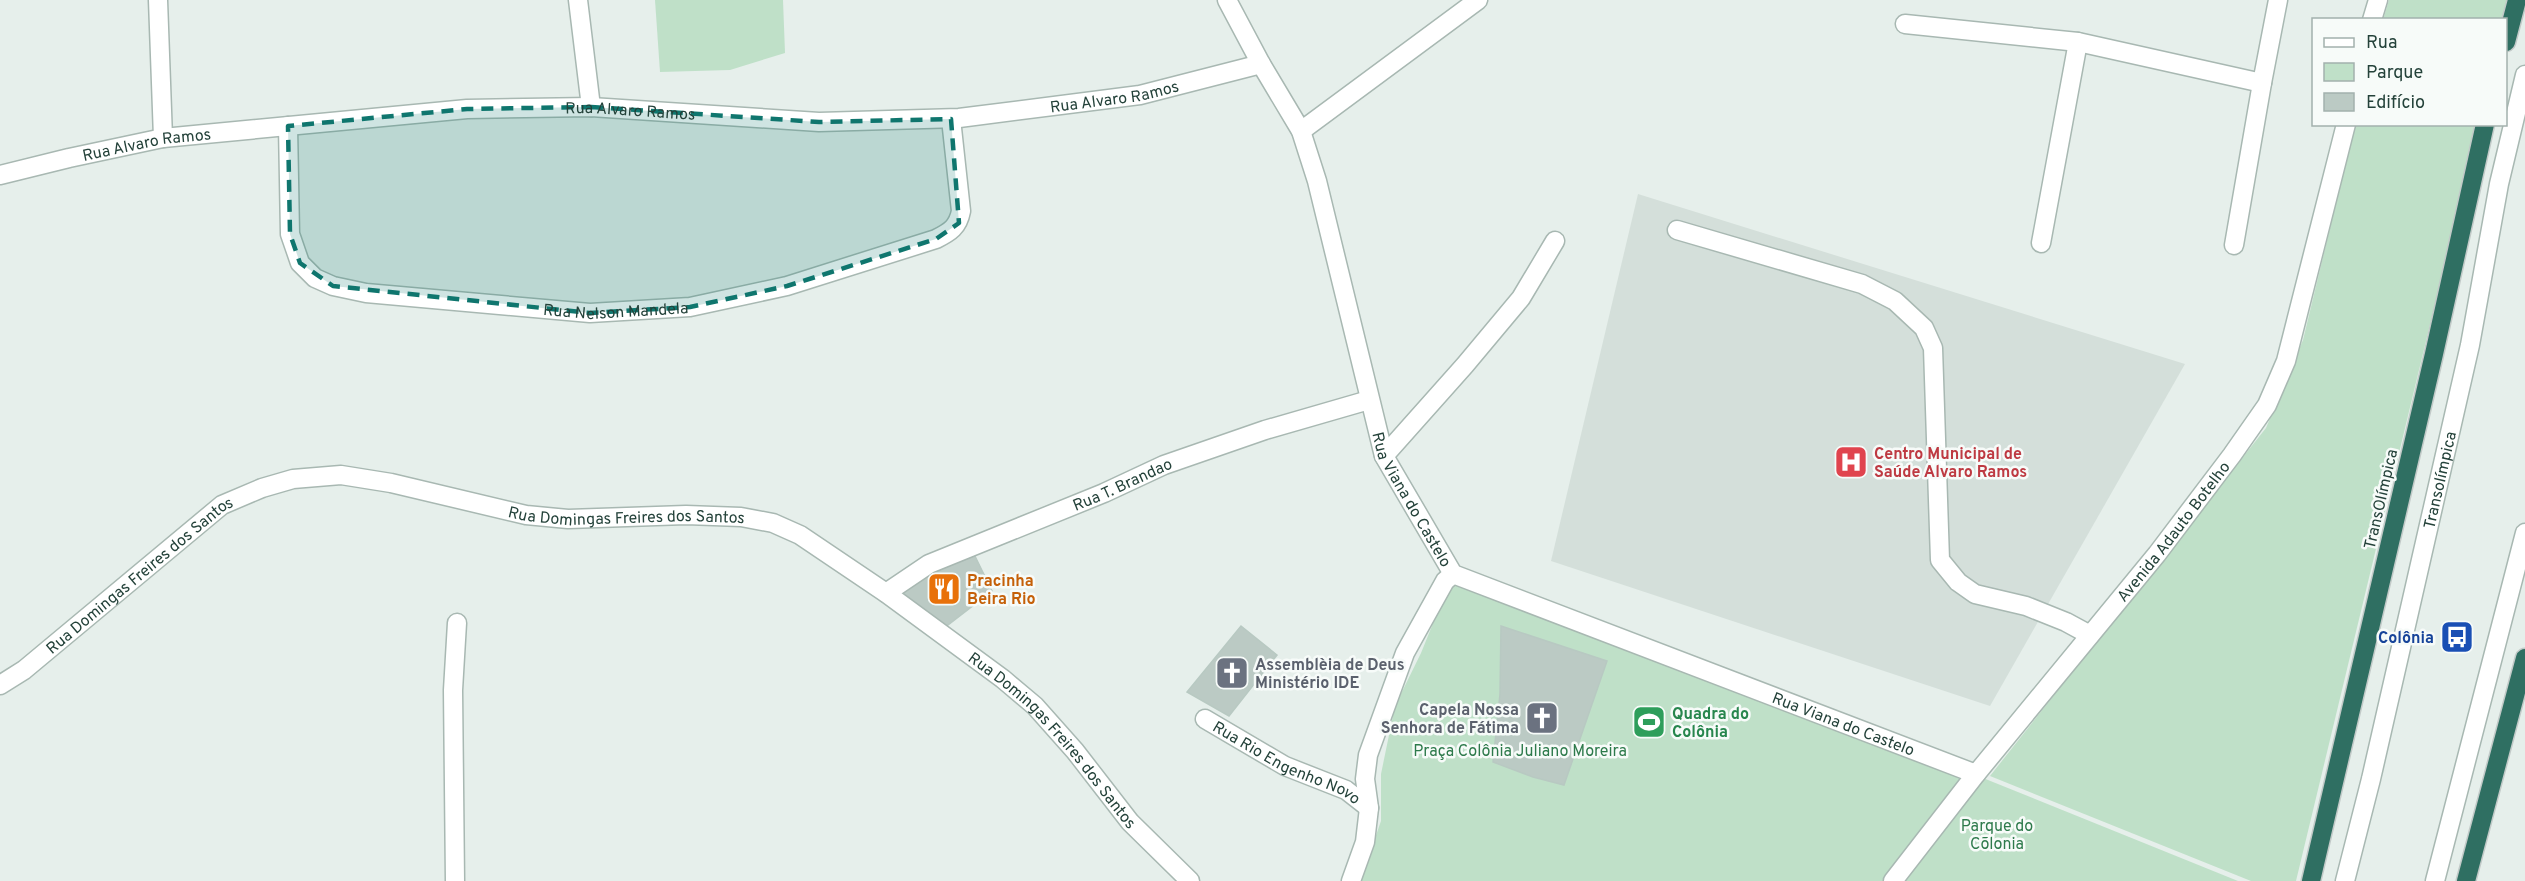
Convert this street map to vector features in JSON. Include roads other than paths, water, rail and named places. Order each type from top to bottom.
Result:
[{"type":"highway","points":[[2507,35],[2517,0]]},
{"type":"highway","name":"TransOlímpica","points":[[2311,881],[2485,126]]},
{"type":"highway","points":[[2466,881],[2525,658]]},
{"type":"street","points":[[159,0],[163,138]]},
{"type":"street","points":[[578,0],[591,107]]},
{"type":"street","name":"Rua Viana do Castelo","points":[[1227,0],[1261,64],[1301,131],[1317,181],[1368,400],[1384,456],[1453,574],[1976,774]]},
{"type":"street","points":[[1301,131],[1478,0]]},
{"type":"street","points":[[2234,245],[2278,0]]},
{"type":"street","points":[[2373,18],[2378,0]]},
{"type":"street","points":[[1905,24],[2078,42],[2262,82]]},
{"type":"street","points":[[2041,243],[2078,42]]},
{"type":"street","name":"Rua Alvaro Ramos","points":[[0,176],[69,158],[163,138],[467,109],[591,107],[819,122],[951,119],[1140,95],[1261,64]]},
{"type":"street","name":"Transolímpica","points":[[2345,881],[2371,779],[2468,356],[2499,184],[2525,75]]},
{"type":"street","name":"Rua Nelson Mandela","points":[[288,126],[290,234],[300,263],[315,278],[333,286],[366,293],[590,313],[690,307],[787,286],[936,239],[951,231],[959,222],[962,211],[951,119]]},
{"type":"street","name":"Avenida Adauto Botelho","points":[[1893,881],[1976,774],[2157,554],[2267,405],[2286,361],[2345,126]]},
{"type":"street","points":[[1677,230],[1862,284],[1895,301],[1924,328],[1933,348],[1940,560],[1958,582],[1975,594],[2026,606],[2066,622],[2090,635]]},
{"type":"street","points":[[1384,456],[1521,298],[1555,241]]},
{"type":"street","name":"Rua T. Brandao","points":[[886,592],[929,564],[1104,493],[1164,465],[1265,430],[1368,400]]},
{"type":"street","name":"Rua Domingas Freires dos Santos","points":[[0,685],[24,670],[222,505],[262,488],[292,479],[341,475],[391,483],[526,515],[568,519],[686,515],[741,516],[773,523],[800,536],[886,592],[1003,679],[1035,706],[1075,751],[1130,822],[1190,881]]},
{"type":"street","points":[[2436,881],[2525,533]]},
{"type":"street","name":"Rua Rio Engenho Novo","points":[[1351,881],[1365,842],[1370,808],[1365,779],[1368,755],[1405,653],[1445,581],[1453,574]]},
{"type":"street","points":[[455,881],[453,690],[457,623]]},
{"type":"street","name":"Rua Rio Engenho Novo","points":[[1205,719],[1285,766],[1346,790],[1370,808]]},
{"type":"place","name":"Centro Municipal de Saúde Alvaro Ramos","points":[[1851,462]]},
{"type":"place","name":"Pracinha Beira Rio","points":[[944,589]]},
{"type":"place","name":"Colônia","points":[[2457,637]]},
{"type":"place","name":"Assemblèia de Deus Ministério IDE","points":[[1232,673]]},
{"type":"place","name":"Capela Nossa Senhora de Fátima","points":[[1542,718]]},
{"type":"place","name":"Quadra do Colônia","points":[[1649,722]]},
{"type":"park label","name":"Praça Colônia Juliano Moreira","points":[[1520,750]]},
{"type":"park label","name":"Parque do Cõlonia","points":[[1997,834]]}]
